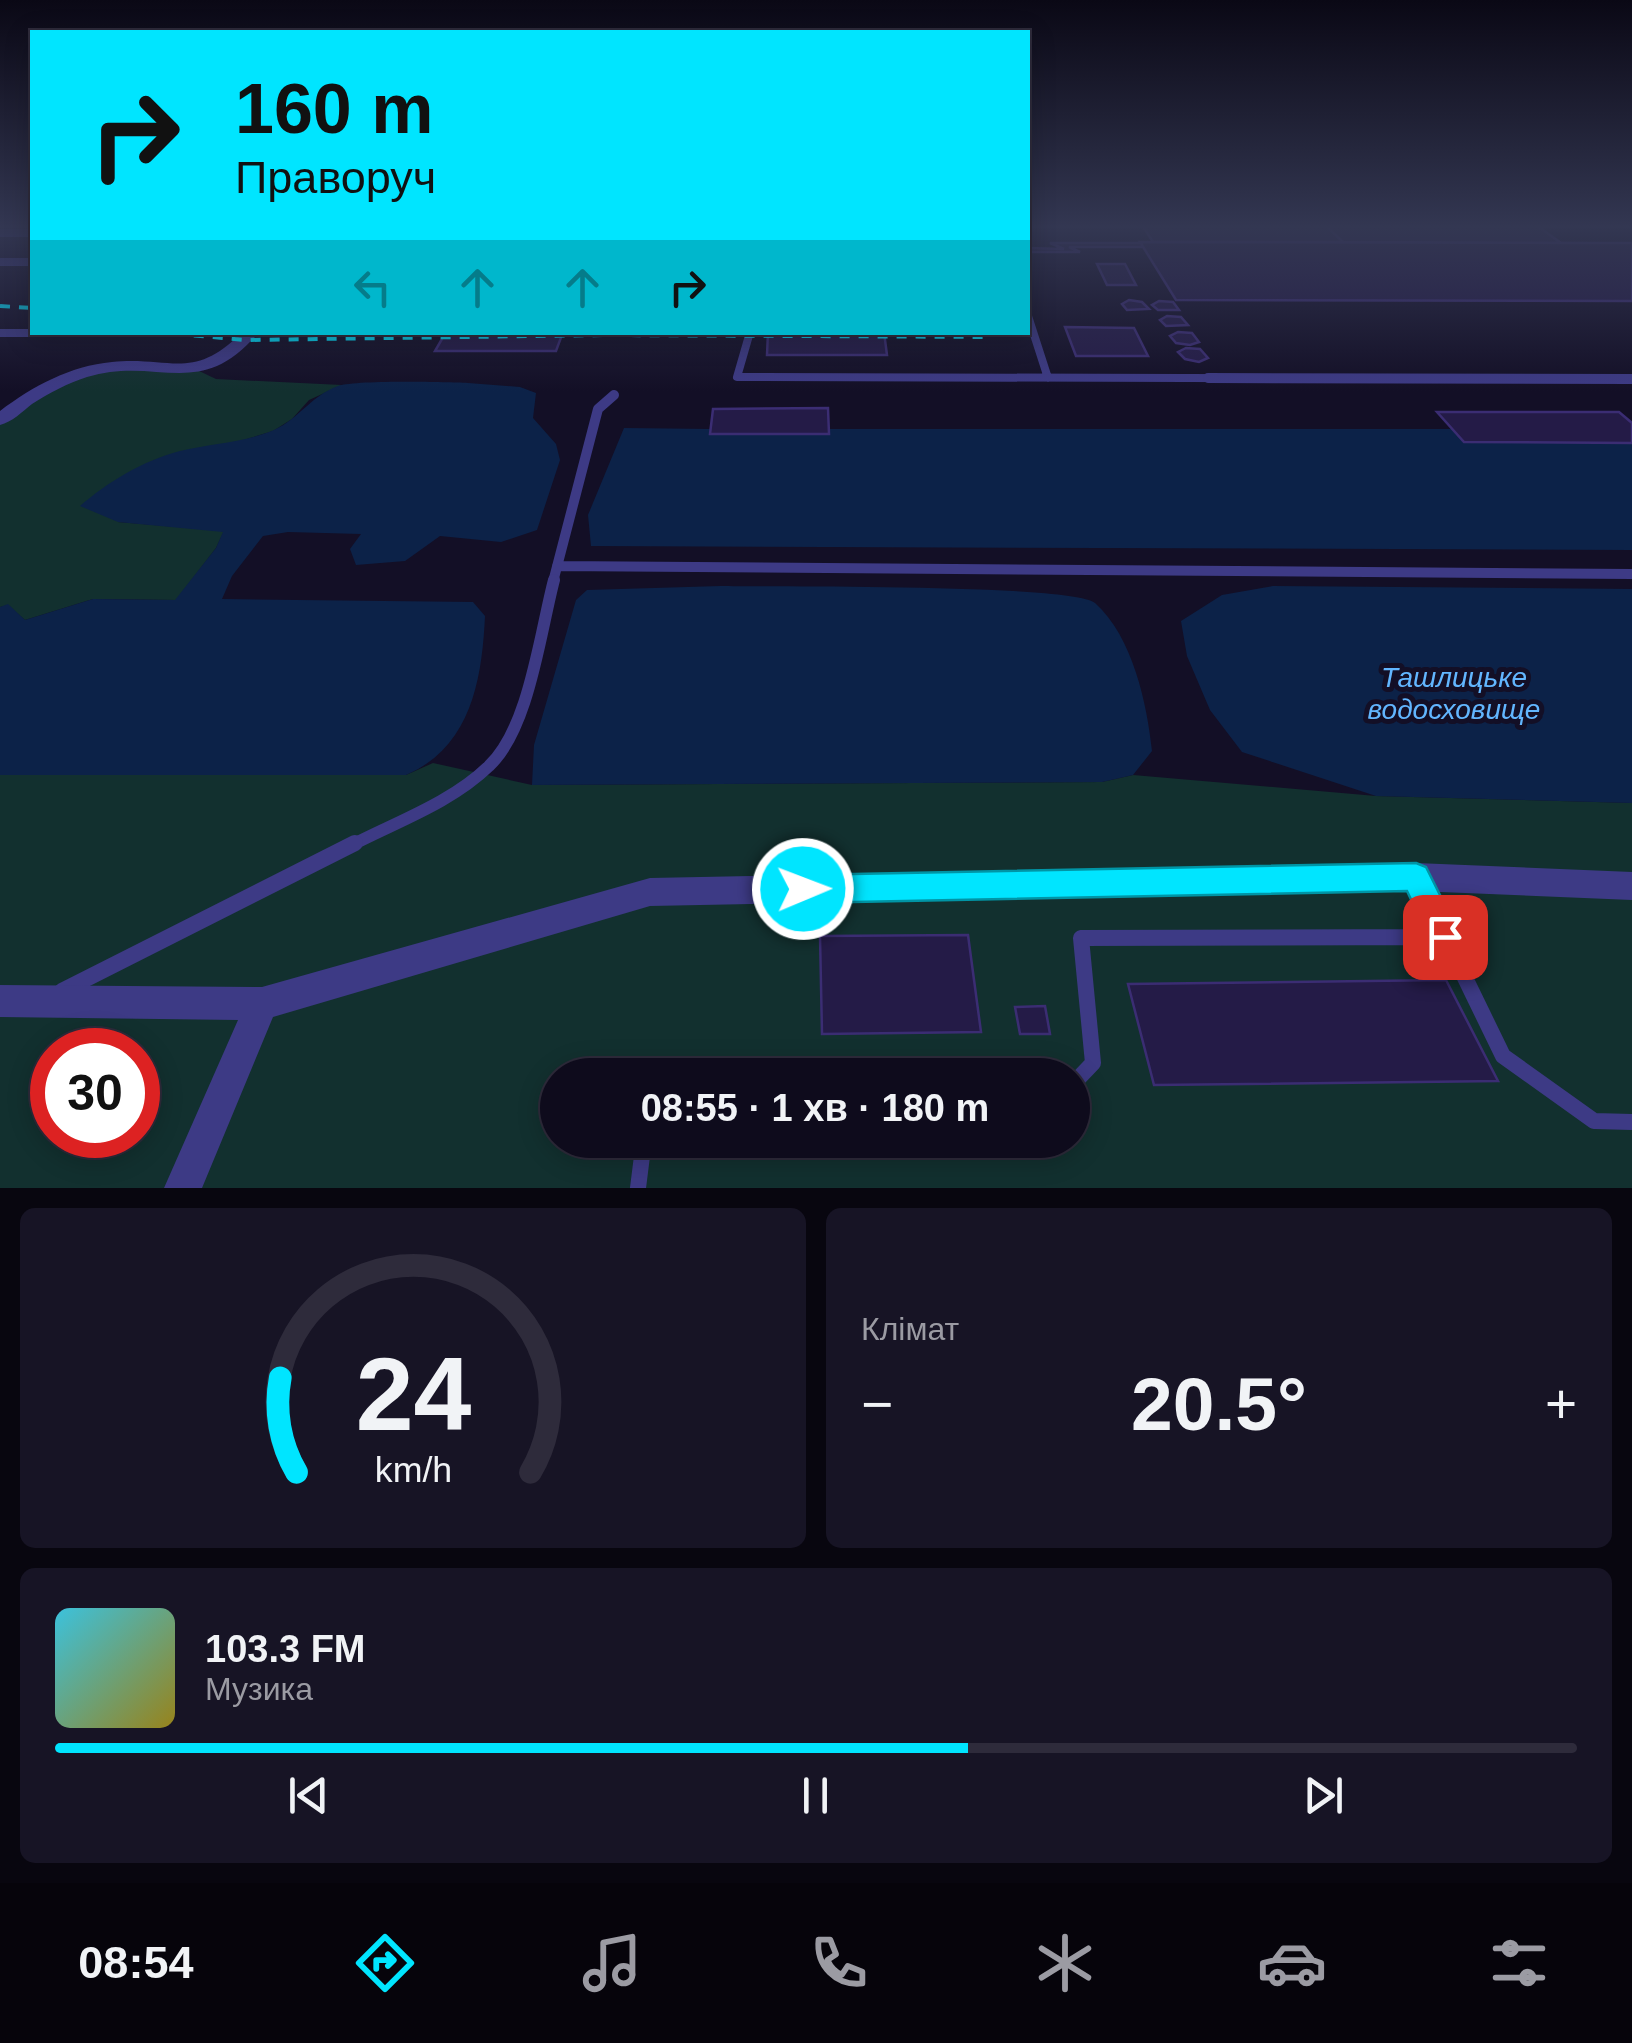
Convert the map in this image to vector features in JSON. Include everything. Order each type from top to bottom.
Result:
[{"type":"street","points":[[0,420],[40,388],[73,375],[113,366],[196,370],[214,366],[249,335]]},
{"type":"street","points":[[0,1001],[262,1004],[650,892],[1416,877],[1632,886]]},
{"type":"street","points":[[183,1188],[262,1004]]},
{"type":"lane","points":[[1030,322],[1048,378]]},
{"type":"lane","points":[[0,333],[30,333]]},
{"type":"lane","points":[[749,335],[737,377],[1632,379]]},
{"type":"lane","points":[[44,1000],[458,791],[492,764],[517,723],[598,410],[614,394]]},
{"type":"lane","points":[[557,566],[1632,574]]},
{"type":"lane","points":[[1416,877],[1503,1056],[1594,1122],[1632,1122]]},
{"type":"lane","points":[[1090,1066],[1093,1063],[1081,938],[1445,937]]},
{"type":"lane","points":[[638,1188],[642,1158]]},
{"type":"green space","points":[[113,366],[197,370],[216,379],[342,385],[309,400],[292,419],[273,431],[234,443],[118,522],[224,531],[216,548],[176,600],[93,599],[25,620],[8,605],[0,607],[0,420],[40,388]]},
{"type":"green space","points":[[433,763],[532,785],[1102,782],[1133,775],[1376,796],[1632,803],[1632,1188],[0,1188],[0,775],[406,775]]},
{"type":"water","points":[[381,382],[520,387],[536,393],[533,418],[556,444],[560,460],[537,530],[501,542],[440,536],[405,561],[356,565],[350,549],[361,534],[288,532],[263,536],[232,576],[222,599],[473,602],[485,616],[476,687],[459,729],[428,763],[406,775],[0,775],[0,607],[8,604],[25,620],[93,599],[175,600],[216,548],[223,532],[118,522],[80,506],[152,460],[279,428],[338,386]]},
{"type":"water","points":[[624,428],[710,429],[711,434],[829,433],[829,429],[1452,429],[1464,442],[1632,443],[1632,550],[591,546],[588,515]]},
{"type":"water","points":[[721,586],[1034,592],[1095,603],[1119,634],[1136,672],[1152,751],[1133,775],[1102,782],[532,785],[534,745],[576,600],[587,590]]},
{"type":"water","name":"Ташлицьке водосховище","points":[[1273,586],[1632,589],[1632,803],[1376,796],[1242,752],[1210,710],[1187,656],[1181,621],[1222,595]]},
{"type":"building","points":[[1105,280],[1134,280],[1136,285],[1107,285]]},
{"type":"building","points":[[1164,280],[1632,280],[1632,301],[1176,300]]},
{"type":"building","points":[[1129,300],[1142,302],[1149,309],[1127,310],[1122,304]]},
{"type":"building","points":[[1173,302],[1179,310],[1158,310],[1152,305]]},
{"type":"building","points":[[1181,317],[1188,325],[1166,326],[1160,320]]},
{"type":"building","points":[[1065,327],[1134,328],[1148,356],[1076,356]]},
{"type":"building","points":[[1192,333],[1199,342],[1176,343],[1170,336]]},
{"type":"building","points":[[444,335],[562,335],[556,351],[435,351]]},
{"type":"building","points":[[768,335],[884,335],[887,355],[767,355]]},
{"type":"building","points":[[1200,349],[1208,358],[1199,362],[1185,359],[1178,352]]},
{"type":"building","points":[[828,408],[829,434],[710,434],[713,409]]},
{"type":"building","points":[[1437,412],[1619,412],[1632,423],[1632,443],[1464,442]]},
{"type":"building","points":[[968,935],[981,1032],[822,1034],[820,936]]},
{"type":"building","points":[[1446,980],[1498,1081],[1154,1085],[1128,984]]},
{"type":"building","points":[[1045,1006],[1050,1034],[1020,1034],[1015,1007]]},
{"type":"railway","points":[[0,306],[30,308]]},
{"type":"railway","points":[[189,335],[245,340],[607,335]]},
{"type":"railway","points":[[607,335],[991,337]]},
{"type":"route","points":[[803,889],[1416,877],[1445,937]]}]
